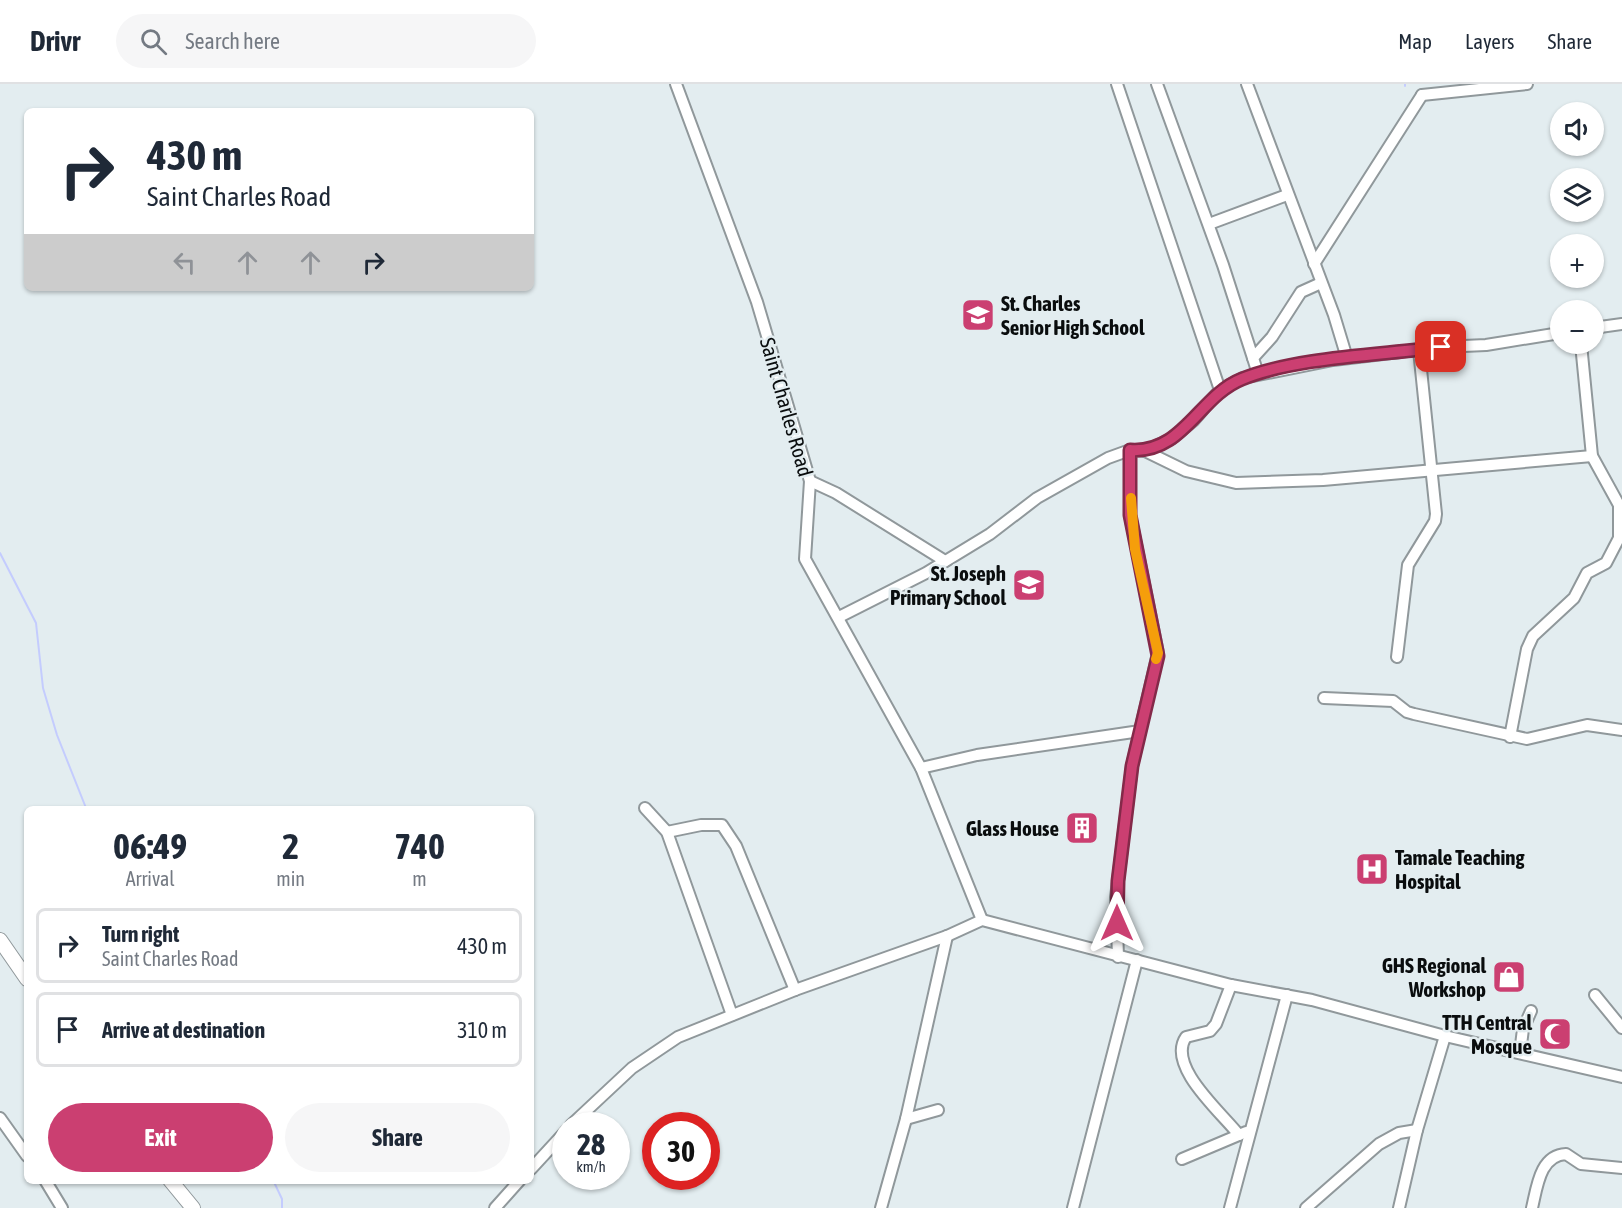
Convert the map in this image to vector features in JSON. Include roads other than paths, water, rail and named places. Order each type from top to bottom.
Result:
[{"type":"main road","points":[[0,940],[24,975]]},
{"type":"main road","points":[[173,1184],[192,1208]]},
{"type":"street","name":"Saint Charles Road","points":[[676,84],[757,302],[810,481],[806,559],[810,571],[839,617],[921,768],[982,920]]},
{"type":"street","points":[[1117,84],[1220,390]]},
{"type":"street","points":[[1157,84],[1209,224],[1258,374]]},
{"type":"street","points":[[1247,84],[1347,358]]},
{"type":"street","points":[[1417,84],[1422,95]]},
{"type":"street","points":[[1422,95],[1527,84]]},
{"type":"street","points":[[1314,264],[1422,95]]},
{"type":"street","points":[[1209,224],[1287,195]]},
{"type":"street","points":[[1253,358],[1272,337],[1300,292],[1321,283]]},
{"type":"street","points":[[1604,326],[1622,324]]},
{"type":"street","points":[[1145,451],[1184,430],[1220,390],[1243,378],[1347,358],[1485,345],[1550,335]]},
{"type":"street","points":[[1397,657],[1408,565],[1435,521],[1419,350]]},
{"type":"street","points":[[1510,737],[1527,649],[1533,636],[1574,598],[1587,573],[1606,562],[1618,538],[1619,505],[1592,456],[1582,354]]},
{"type":"street","points":[[839,617],[900,587],[990,534],[1037,498],[1119,453],[1130,450],[1145,451],[1186,471],[1236,483],[1323,480],[1592,456]]},
{"type":"street","points":[[1118,957],[1116,897],[1132,766],[1158,653],[1130,515],[1130,450]]},
{"type":"street","points":[[810,481],[836,493],[945,561]]},
{"type":"street","points":[[1324,698],[1393,702],[1407,712],[1527,739],[1587,725],[1622,730]]},
{"type":"street","points":[[921,768],[977,755],[1140,731]]},
{"type":"street","points":[[645,808],[667,832],[732,1015]]},
{"type":"street","points":[[667,832],[701,825],[722,825],[736,846],[795,990]]},
{"type":"street","points":[[585,1112],[632,1068],[678,1037],[795,990],[948,936],[982,920],[1231,985],[1287,995],[1444,1036],[1622,1077]]},
{"type":"street","points":[[881,1208],[906,1119],[948,936]]},
{"type":"street","points":[[1073,1208],[1137,960]]},
{"type":"street","points":[[1231,985],[1216,1024],[1210,1031],[1186,1037],[1181,1044],[1181,1053],[1191,1079],[1245,1133]]},
{"type":"street","points":[[1230,1208],[1245,1133],[1287,995]]},
{"type":"street","points":[[1595,995],[1622,1028]]},
{"type":"street","points":[[1520,1053],[1522,1029],[1531,1011]]},
{"type":"street","points":[[1399,1208],[1417,1130],[1444,1036]]},
{"type":"street","points":[[906,1119],[938,1110]]},
{"type":"street","points":[[0,1118],[24,1152]]},
{"type":"street","points":[[1306,1208],[1380,1144],[1399,1133],[1417,1130]]},
{"type":"street","points":[[1182,1159],[1245,1133]]},
{"type":"street","points":[[534,1165],[552,1146]]},
{"type":"street","points":[[1532,1208],[1545,1165],[1552,1157],[1566,1154],[1581,1164],[1622,1168]]},
{"type":"street","points":[[47,1184],[62,1208]]},
{"type":"street","points":[[495,1208],[516,1184]]},
{"type":"waterway","points":[[0,553],[36,623],[43,688],[57,735],[85,806]]},
{"type":"waterway","points":[[275,1184],[282,1199],[282,1208]]},
{"type":"place","name":"St. Charles Senior High School","points":[[978,315]]},
{"type":"place","name":"St. Joseph Primary School","points":[[1029,585]]},
{"type":"place","name":"Glass House","points":[[1082,828]]},
{"type":"place","name":"Tamale Teaching Hospital","points":[[1372,869]]},
{"type":"place","name":"GHS Regional Workshop","points":[[1509,977]]},
{"type":"place","name":"TTH Central Mosque","points":[[1555,1034]]}]
